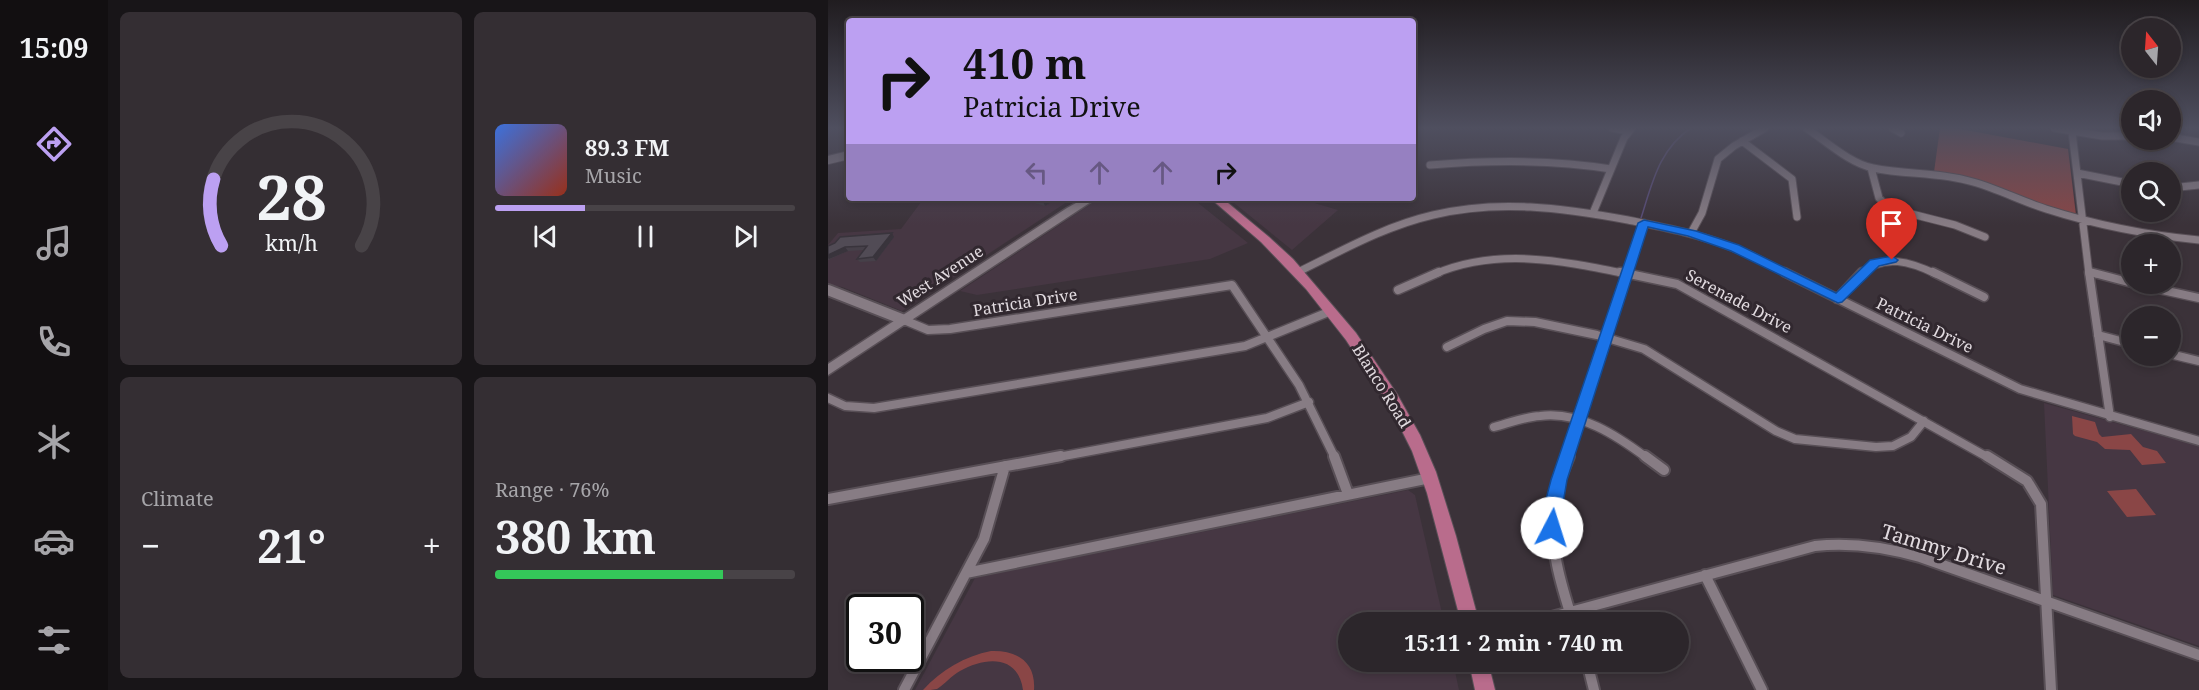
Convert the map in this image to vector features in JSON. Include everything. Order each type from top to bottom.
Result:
[{"type":"main road","name":"West Avenue","points":[[1070,210],[1080,201]]},
{"type":"main road","name":"West Avenue","points":[[828,370],[1086,201]]},
{"type":"main road","name":"Blanco Road","points":[[1219,201],[1260,233],[1298,272],[1369,362],[1399,410],[1419,449],[1430,478],[1467,612]]},
{"type":"main road","points":[[1481,672],[1485,690]]},
{"type":"street","points":[[1430,165],[1498,160]]},
{"type":"street","points":[[1539,160],[1611,169]]},
{"type":"street","points":[[1593,213],[1615,160]]},
{"type":"street","points":[[1691,233],[1705,204],[1718,160]]},
{"type":"street","points":[[1769,160],[1789,175],[1793,183],[1797,217]]},
{"type":"street","points":[[1854,160],[1871,168],[1930,172],[1963,180],[2044,209],[2083,220],[2159,236],[2199,240]]},
{"type":"street","points":[[2075,160],[2110,417]]},
{"type":"street","points":[[1871,168],[1879,198],[1886,205],[1896,210],[1955,225],[1985,237]]},
{"type":"street","points":[[2077,173],[2121,182]]},
{"type":"street","points":[[2181,187],[2199,185]]},
{"type":"street","name":"Patricia Drive","points":[[1298,272],[1393,228],[1444,212],[1508,205],[1573,209],[1691,233],[1735,248],[2020,388],[2110,417],[2199,441]]},
{"type":"street","points":[[1570,612],[1556,568],[1552,528],[1553,504],[1644,223]]},
{"type":"street","name":"Serenade Drive","points":[[1398,290],[1451,267],[1477,260],[1512,256],[1540,257],[1677,284],[2010,469],[2034,488],[2041,500],[2043,511],[2046,601]]},
{"type":"street","points":[[1838,298],[1875,263],[1892,260],[1916,266],[1984,297]]},
{"type":"street","points":[[2089,272],[2121,280]]},
{"type":"street","name":"Patricia Drive","points":[[828,290],[848,296],[928,330],[950,329],[1232,285],[1270,337]]},
{"type":"street","points":[[2181,294],[2199,298]]},
{"type":"street","points":[[828,398],[845,406],[874,408],[1245,346],[1331,311]]},
{"type":"street","points":[[1447,347],[1492,326],[1511,320],[1535,322],[1644,349],[1768,426],[1795,439],[1876,447],[1893,446],[1911,437],[1924,421]]},
{"type":"street","points":[[2098,336],[2121,341]]},
{"type":"street","points":[[1270,337],[1309,402],[1337,460],[1348,494]]},
{"type":"street","points":[[2181,357],[2199,362]]},
{"type":"street","points":[[828,499],[1268,418],[1309,402]]},
{"type":"street","points":[[1494,427],[1548,415],[1579,420],[1606,429],[1664,470]]},
{"type":"street","points":[[904,690],[986,533],[1005,466]]},
{"type":"street","points":[[966,573],[1430,478]]},
{"type":"street","name":"Tammy Drive","points":[[1588,612],[1705,575],[1815,546],[1866,544],[1920,557],[2199,655]]},
{"type":"street","points":[[1705,575],[1762,690]]},
{"type":"street","points":[[2046,601],[2050,690]]},
{"type":"street","points":[[1590,672],[1594,690]]},
{"type":"shaded area","points":[[1936,160],[2069,160],[2076,215],[1934,172]]},
{"type":"shaded area","points":[[922,201],[1068,201],[902,311],[842,287],[828,285],[828,245],[838,233],[901,229]]},
{"type":"shaded area","points":[[1095,201],[1196,201],[1248,243],[1210,259],[977,295],[960,291]]},
{"type":"shaded area","points":[[1232,201],[1308,201],[1338,210],[1292,250]]},
{"type":"shaded area","points":[[2044,403],[2199,446],[2199,646],[2053,595]]},
{"type":"shaded area","points":[[2072,416],[2095,422],[2102,437],[2131,434],[2143,447],[2157,451],[2166,463],[2142,465],[2130,450],[2105,449],[2097,442],[2075,436]]},
{"type":"shaded area","points":[[2136,489],[2156,515],[2127,517],[2107,491]]},
{"type":"shaded area","points":[[1408,490],[1415,495],[1442,612],[1338,612],[1338,672],[1455,672],[1459,690],[915,690],[975,578]]},
{"type":"shaded area","points":[[991,651],[1009,653],[1023,660],[1032,672],[1034,690],[1023,690],[1020,678],[1007,664],[990,661],[960,671],[937,689],[923,690],[954,665],[972,656]]},
{"type":"building","points":[[892,233],[873,257],[857,259],[867,246],[845,247],[828,255],[828,246],[840,237]]},
{"type":"waterway","points":[[1641,218],[1653,180],[1662,160]]},
{"type":"route","points":[[1552,528],[1553,504],[1559,480],[1644,223],[1691,233],[1735,248],[1838,298],[1869,267],[1882,260],[1892,260]]}]
